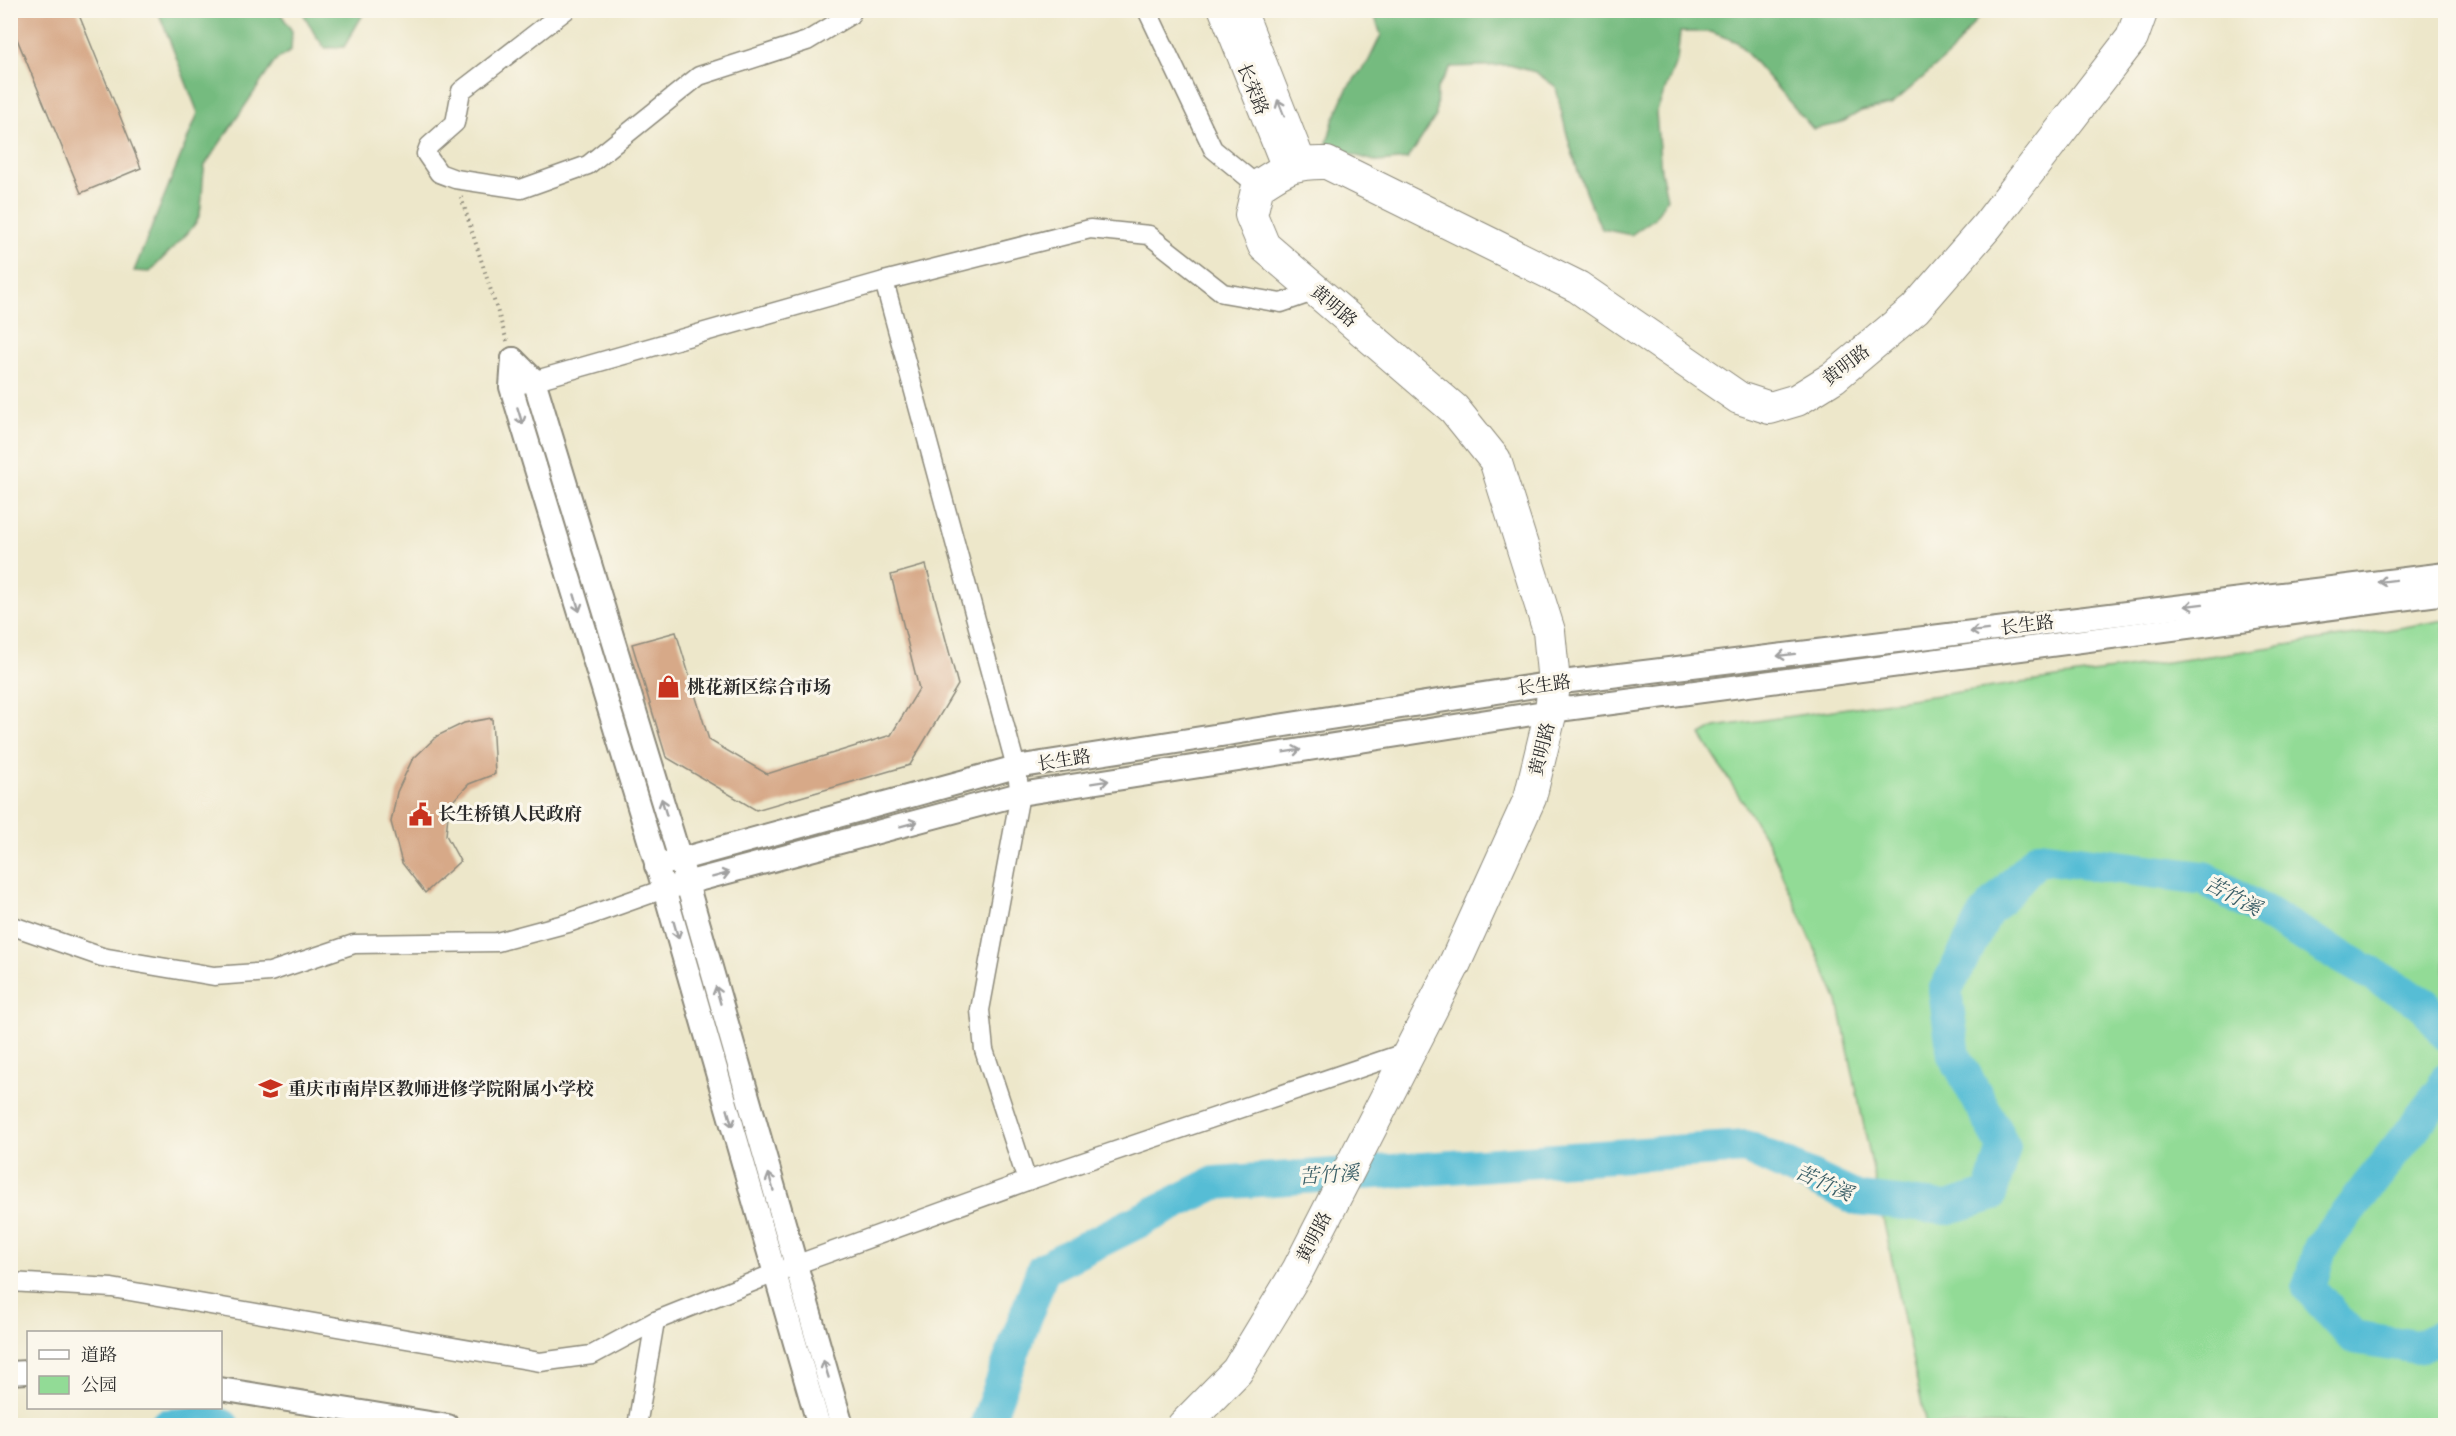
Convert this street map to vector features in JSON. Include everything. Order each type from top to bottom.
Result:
[{"type":"highway","name":"黄明路","points":[[1294,165],[1327,163],[1578,287],[1739,398],[1770,408],[1797,400],[1834,377],[1915,309],[1988,226],[2132,38],[2142,10]]},
{"type":"highway","points":[[1258,186],[1294,165]]},
{"type":"highway","name":"黄明路","points":[[1183,1425],[1238,1371],[1298,1270],[1405,1062],[1455,963],[1530,798],[1552,697],[1550,631],[1495,460],[1454,409],[1264,246],[1251,215],[1258,186]]},
{"type":"main road","name":"长荣路","points":[[1222,10],[1294,165]]},
{"type":"main road","name":"长荣路","points":[[1243,10],[1294,165]]},
{"type":"street","points":[[566,10],[461,91],[455,123],[429,146],[426,154],[439,173],[455,179],[521,189],[588,165],[699,76],[807,41],[850,15],[853,10]]},
{"type":"street","points":[[1147,10],[1213,149],[1258,186]]},
{"type":"street","points":[[512,387],[884,280],[1090,229],[1149,235],[1223,293],[1281,303],[1316,291]]},
{"type":"street","points":[[884,280],[1016,767],[1020,794],[981,1010],[984,1050],[1028,1181]]},
{"type":"street","points":[[513,359],[534,380],[680,859],[785,1268],[819,1425]]},
{"type":"street","points":[[513,359],[512,387],[656,866],[785,1268],[842,1425]]},
{"type":"street","name":"长生路","points":[[656,866],[1016,767],[1552,697],[2445,574]]},
{"type":"street","name":"长生路","points":[[664,889],[1020,794],[1552,697],[2445,593]]},
{"type":"street","points":[[10,925],[102,957],[214,976],[270,972],[354,944],[497,942],[568,923],[664,889]]},
{"type":"street","points":[[10,1282],[112,1288],[540,1362],[592,1355],[655,1321],[785,1268],[1028,1181],[1405,1062]]},
{"type":"street","points":[[636,1425],[655,1321]]},
{"type":"street","points":[[10,1373],[27,1372]]},
{"type":"street","points":[[222,1389],[448,1425]]},
{"type":"path","points":[[455,179],[513,359]]},
{"type":"green space","points":[[158,11],[279,11],[292,31],[291,51],[276,60],[205,165],[201,210],[196,222],[150,272],[134,271],[198,113]]},
{"type":"green space","points":[[302,11],[365,11],[344,47],[325,48]]},
{"type":"green space","points":[[1373,11],[1983,11],[1951,53],[1891,105],[1861,111],[1839,124],[1813,129],[1737,42],[1711,32],[1680,32],[1677,60],[1656,113],[1661,171],[1667,198],[1655,218],[1631,235],[1602,229],[1574,160],[1556,87],[1535,72],[1509,65],[1451,67],[1437,88],[1436,116],[1408,159],[1378,162],[1326,147],[1333,121],[1348,87],[1368,62],[1381,35]]},
{"type":"green space","points":[[2445,620],[2445,1425],[1926,1425],[1838,1001],[1768,842],[1701,735],[1715,727],[2376,632]]},
{"type":"building","points":[[10,10],[77,10],[141,168],[81,193],[10,22]]},
{"type":"building","name":"桃花新区综合市场","points":[[926,565],[958,685],[910,765],[756,810],[666,757],[632,644],[676,632],[709,740],[767,774],[891,735],[919,689],[891,575]]},
{"type":"building","name":"长生桥镇人民政府","points":[[492,718],[495,774],[469,784],[449,805],[446,835],[460,861],[425,893],[402,863],[391,822],[397,792],[412,760],[437,736],[464,723]]},
{"type":"waterway","name":"苦竹溪","points":[[986,1426],[1043,1269],[1215,1183],[1746,1147],[1858,1199],[1947,1208],[1990,1195],[2004,1147],[1954,1055],[1945,991],[1986,913],[2039,857],[2204,878],[2424,1004],[2446,1034]]},
{"type":"waterway","name":"苦竹溪","points":[[2446,1080],[2445,1087],[2320,1248],[2309,1288],[2353,1337],[2417,1347],[2446,1334]]},
{"type":"waterway","name":"苦竹溪","points":[[166,1426],[213,1422],[223,1426]]},
{"type":"place","name":"桃花新区综合市场","points":[[669,687]]},
{"type":"place","name":"长生桥镇人民政府","points":[[420,814]]},
{"type":"place","name":"重庆市南岸区教师进修学院附属小学校","points":[[270,1089]]}]
